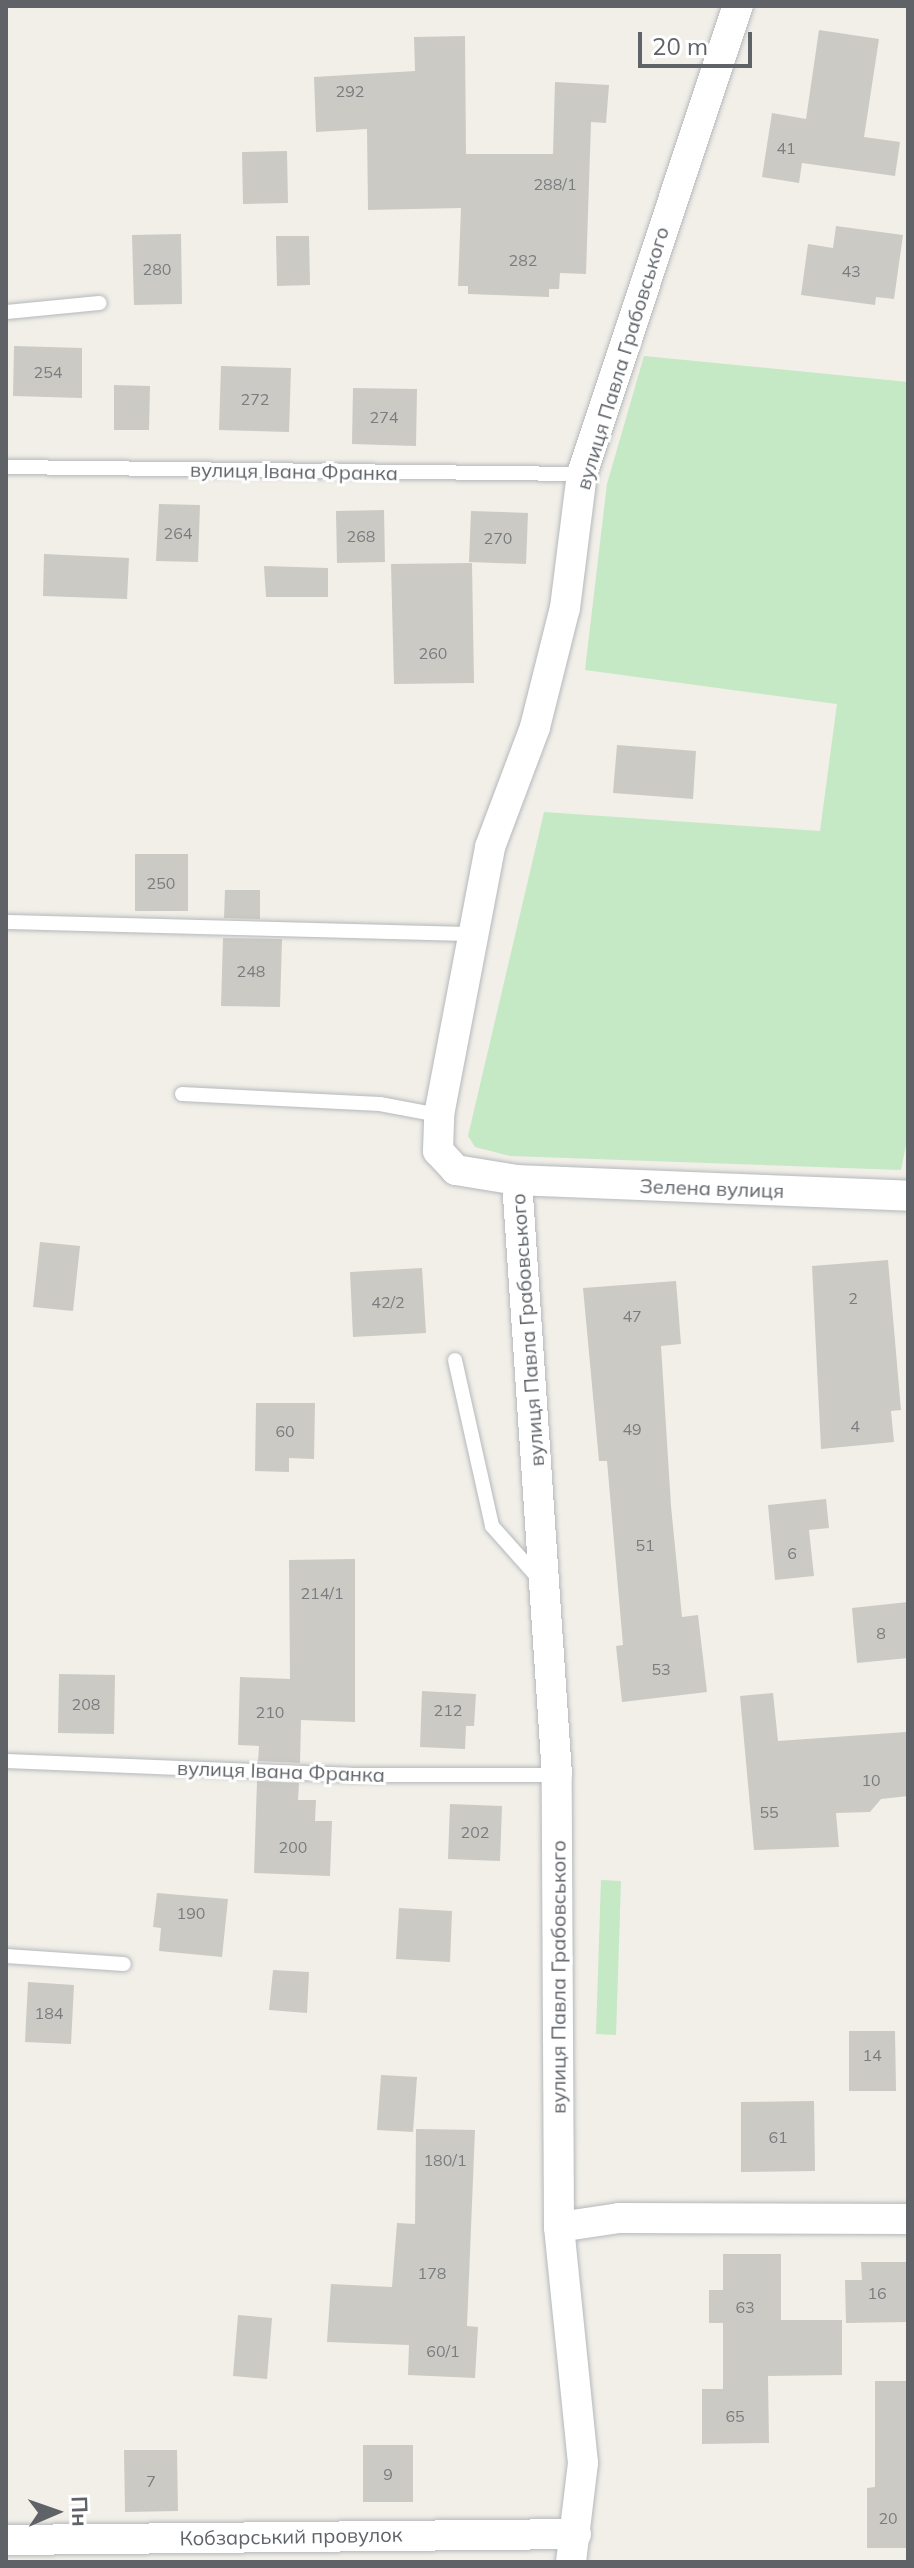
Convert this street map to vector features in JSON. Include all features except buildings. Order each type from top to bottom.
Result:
[{"type":"street","name":"вулиця Павла Грабовського","points":[[574,2548],[583,2463],[559,2227],[557,1775],[517,1180],[456,1170],[438,1151],[439,1115],[470,934],[490,847],[535,727],[561,623],[582,474],[738,6]]},
{"type":"street","name":"Зелена вулиця","points":[[517,1180],[908,1196]]},
{"type":"street","points":[[559,2227],[619,2218],[908,2219]]},
{"type":"street","name":"Кобзарський провулок","points":[[6,2540],[574,2548]]},
{"type":"lane","points":[[6,312],[100,303]]},
{"type":"lane","name":"вулиця Івана Франка","points":[[6,467],[582,474]]},
{"type":"lane","points":[[6,922],[470,934]]},
{"type":"lane","points":[[182,1094],[380,1104],[439,1115]]},
{"type":"lane","points":[[455,1360],[492,1526],[546,1587]]},
{"type":"lane","name":"вулиця Івана Франка","points":[[6,1761],[354,1775],[557,1775]]},
{"type":"lane","points":[[6,1956],[124,1964]]},
{"type":"green space","points":[[644,356],[908,382],[908,1135],[901,1170],[510,1156],[475,1147],[468,1136],[544,812],[820,831],[837,704],[585,670],[607,484]]},
{"type":"green space","points":[[601,1880],[621,1881],[616,2035],[596,2034]]}]
